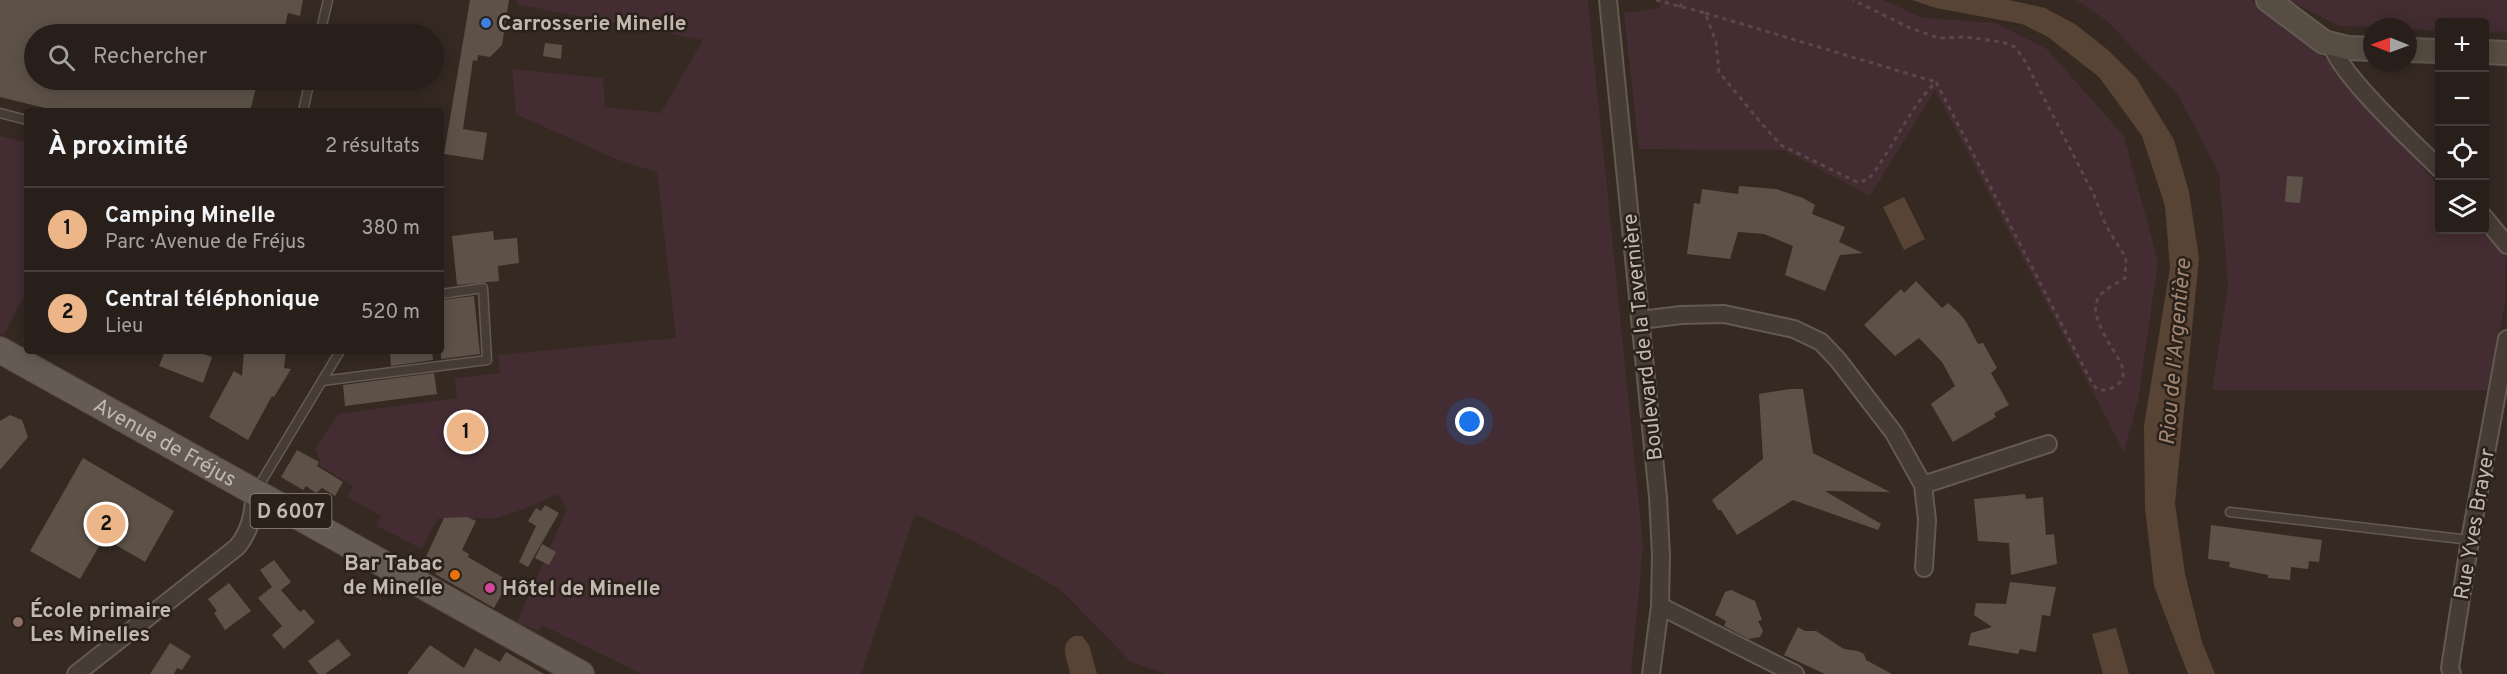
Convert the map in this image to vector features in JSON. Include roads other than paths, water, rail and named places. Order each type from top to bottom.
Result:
[{"type":"main road","points":[[2268,0],[2304,28],[2332,45],[2363,48]]},
{"type":"main road","points":[[2417,50],[2435,51]]},
{"type":"main road","points":[[2489,52],[2507,53]]},
{"type":"main road","name":"Avenue de Fréjus","points":[[0,350],[574,672]]},
{"type":"street","name":"Boulevard de la Tavernière","points":[[1608,0],[1658,497],[1661,555],[1660,606],[1651,674]]},
{"type":"street","points":[[2332,45],[2335,56],[2354,81],[2435,165]]},
{"type":"street","points":[[2489,223],[2507,245]]},
{"type":"street","points":[[1641,320],[1681,315],[1724,314],[1794,329],[1821,342],[1838,360],[1894,433],[1923,485],[1927,520],[1924,568]]},
{"type":"street","name":"Rue Yves Brayer","points":[[2455,672],[2470,540],[2507,339]]},
{"type":"street","points":[[1923,485],[2048,444]]},
{"type":"street","points":[[82,670],[237,547],[247,535],[252,518],[255,492]]},
{"type":"street","points":[[1660,606],[1795,674]]},
{"type":"street","points":[[82,670],[103,674]]},
{"type":"lane","points":[[322,24],[328,0]]},
{"type":"lane","points":[[304,108],[308,90]]},
{"type":"lane","points":[[0,113],[24,119]]},
{"type":"lane","points":[[322,381],[488,360],[483,288],[444,294]]},
{"type":"lane","points":[[255,492],[338,354]]},
{"type":"lane","points":[[2230,512],[2470,540]]},
{"type":"water","name":"Riou de l'Argentière","points":[[1912,0],[2009,0],[2045,8],[2075,24],[2108,50],[2137,79],[2174,140],[2189,192],[2199,258],[2175,503],[2185,574],[2202,642],[2215,674],[2188,674],[2154,586],[2145,508],[2144,426],[2170,268],[2165,206],[2142,136],[2099,77],[2048,37],[2022,24],[1936,8]]},
{"type":"water","points":[[1904,197],[1925,239],[1904,250],[1883,207]]},
{"type":"water","points":[[2116,628],[2129,674],[2103,674],[2092,634]]},
{"type":"water","points":[[1074,636],[1082,636],[1089,645],[1097,674],[1070,674],[1065,648]]},
{"type":"place","name":"Carrosserie Minelle","points":[[486,23]]},
{"type":"place","name":"Camping Minelle","points":[[466,432]]},
{"type":"place","name":"Central téléphonique","points":[[106,524]]},
{"type":"place","name":"Bar Tabac de Minelle","points":[[455,575]]},
{"type":"place","name":"Hôtel de Minelle","points":[[490,588]]},
{"type":"place","name":"École primaire Les Minelles","points":[[18,622]]}]
